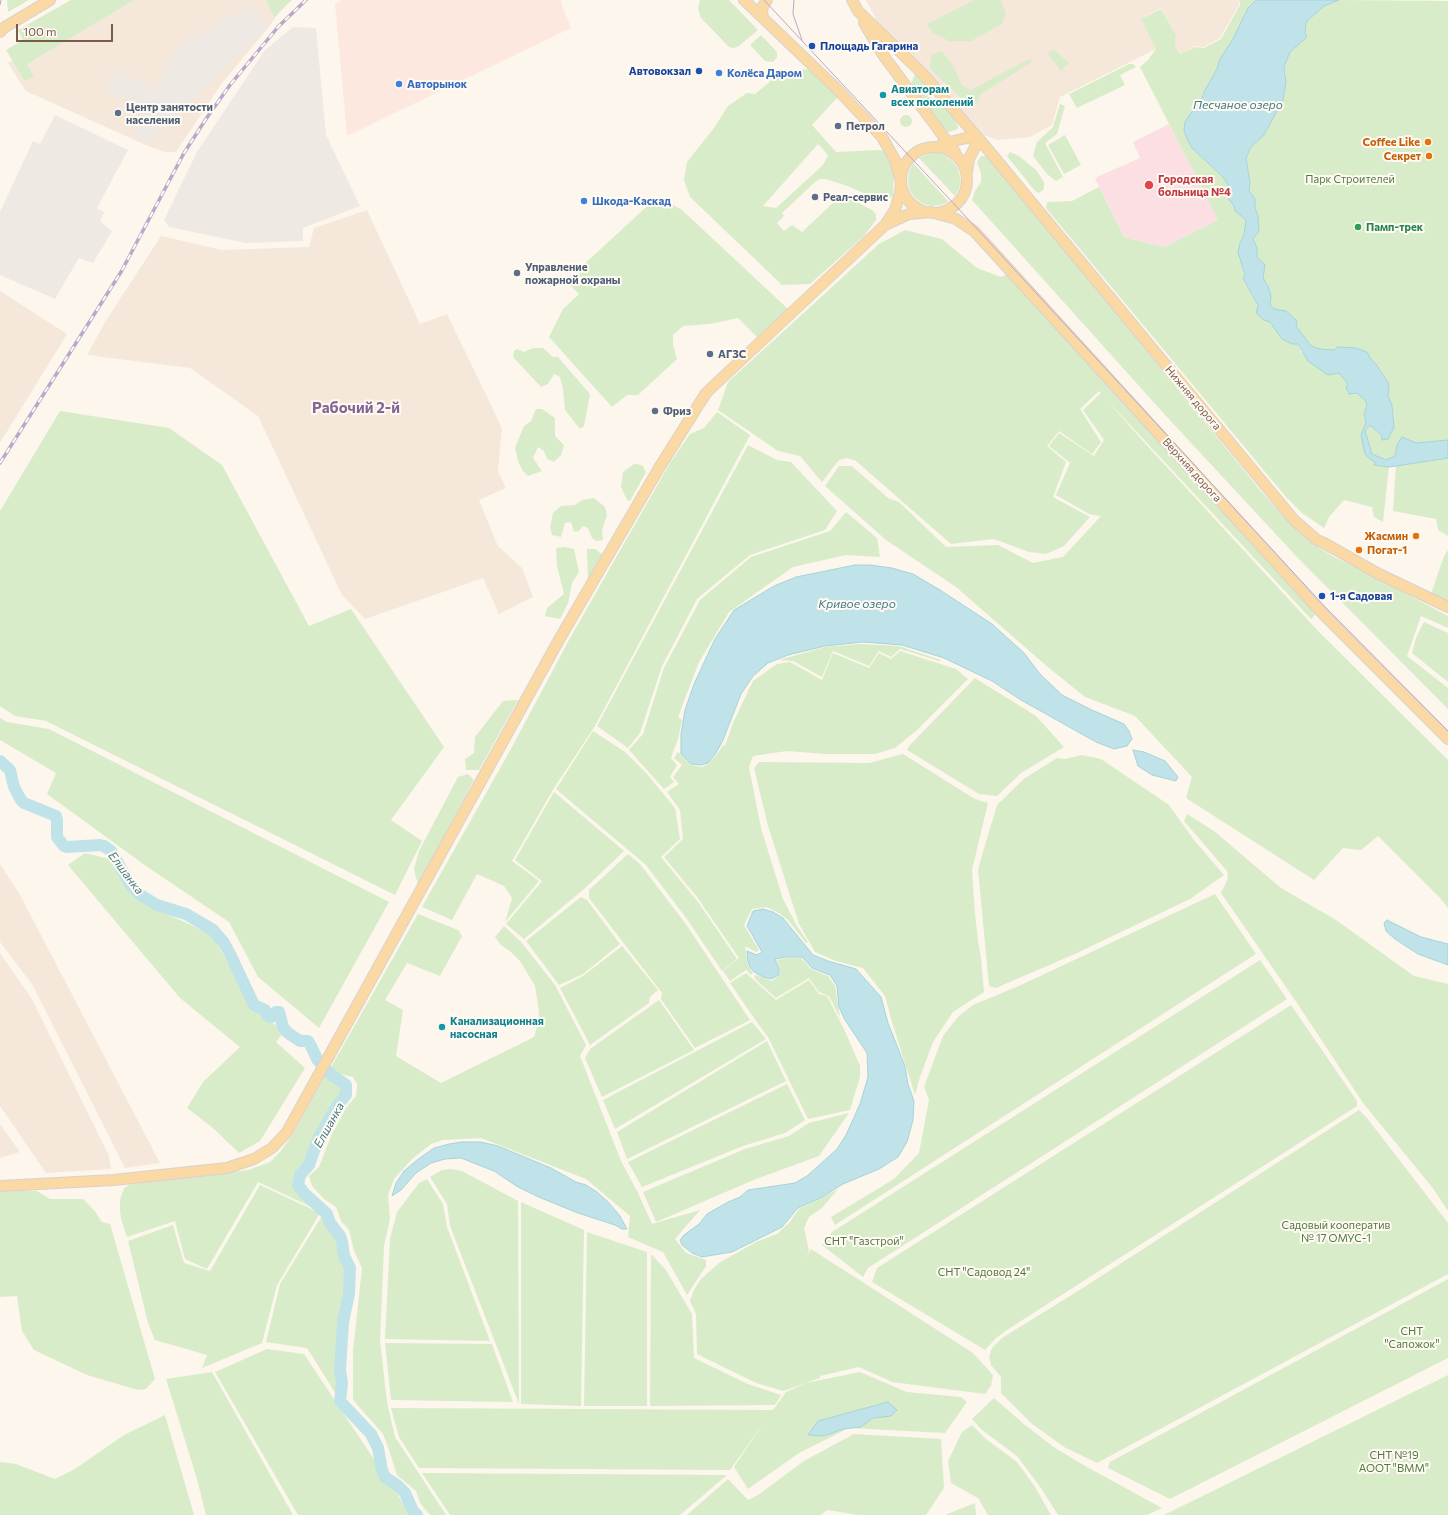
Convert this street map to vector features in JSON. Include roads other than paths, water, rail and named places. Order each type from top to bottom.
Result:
[{"type":"main road","points":[[0,32],[50,0]]},
{"type":"main road","points":[[744,0],[836,88],[872,125],[892,152],[898,167],[904,194],[910,202],[920,210],[931,212]]},
{"type":"main road","points":[[763,18],[763,6],[767,0]]},
{"type":"main road","points":[[852,0],[883,55],[960,159],[967,174]]},
{"type":"main road","name":"Нижняя дорога","points":[[858,11],[923,74],[979,139],[1294,520],[1317,540],[1377,573],[1448,607]]},
{"type":"main road","points":[[0,1186],[114,1180],[226,1168],[254,1159],[272,1148],[287,1132],[560,638],[659,468],[706,394],[885,225],[897,206],[900,194],[902,170],[909,158],[922,149],[966,138],[979,139],[969,159],[965,191],[959,201],[946,210],[909,214],[885,225]]},
{"type":"main road","points":[[934,147],[949,150],[960,159]]},
{"type":"main road","name":"Верхняя дорога","points":[[931,212],[956,219],[974,231],[1323,614],[1448,739]]},
{"type":"water","name":"Песчаное озеро","points":[[1256,0],[1339,0],[1324,6],[1306,22],[1305,33],[1307,37],[1290,52],[1284,67],[1286,82],[1283,100],[1264,135],[1251,147],[1246,158],[1250,183],[1249,191],[1255,199],[1255,208],[1258,216],[1259,231],[1253,239],[1257,248],[1257,257],[1265,265],[1263,278],[1268,286],[1271,296],[1270,305],[1274,309],[1286,311],[1297,321],[1296,326],[1311,346],[1320,349],[1334,350],[1338,347],[1356,348],[1367,352],[1376,364],[1389,384],[1388,396],[1392,405],[1394,427],[1388,439],[1382,440],[1382,436],[1370,425],[1365,431],[1372,454],[1386,460],[1395,456],[1397,445],[1402,437],[1416,443],[1448,440],[1448,458],[1389,467],[1374,465],[1375,462],[1365,454],[1361,435],[1366,422],[1364,414],[1367,405],[1365,400],[1357,393],[1349,394],[1346,387],[1348,384],[1339,373],[1328,375],[1308,361],[1298,344],[1292,344],[1282,339],[1270,322],[1264,320],[1256,313],[1258,306],[1243,278],[1245,275],[1238,252],[1244,235],[1246,220],[1235,211],[1234,206],[1224,193],[1228,185],[1223,177],[1192,148],[1184,131],[1185,122],[1200,103],[1205,90],[1217,69],[1220,59],[1233,39],[1248,8]]},
{"type":"water","name":"Кривое озеро","points":[[855,565],[870,565],[892,568],[913,574],[940,590],[992,624],[1024,653],[1040,674],[1062,695],[1124,724],[1132,739],[1127,746],[1114,749],[1096,742],[1021,700],[992,681],[944,658],[902,645],[863,642],[825,646],[788,655],[768,663],[753,676],[741,694],[723,740],[716,753],[708,763],[701,765],[691,764],[681,754],[681,734],[685,710],[694,684],[715,639],[734,610],[774,586],[796,577]]},
{"type":"water","points":[[1133,750],[1144,752],[1165,761],[1178,777],[1176,781],[1152,775],[1138,766]]},
{"type":"water","points":[[763,909],[773,912],[783,918],[813,955],[856,969],[881,997],[888,1023],[905,1066],[908,1084],[914,1101],[913,1120],[907,1142],[898,1157],[879,1169],[843,1184],[822,1197],[798,1208],[782,1227],[732,1252],[702,1257],[692,1253],[682,1245],[680,1240],[684,1235],[699,1224],[707,1214],[740,1197],[748,1190],[795,1183],[807,1176],[837,1149],[846,1135],[860,1104],[868,1077],[867,1053],[845,1020],[839,1007],[837,986],[830,975],[812,968],[802,957],[775,959],[779,968],[779,975],[771,979],[754,972],[750,967],[747,951],[757,955],[762,952],[747,926],[753,911]]},
{"type":"water","points":[[1387,920],[1421,937],[1448,944],[1448,965],[1418,954],[1395,939],[1386,931],[1384,923]]},
{"type":"water","points":[[462,1142],[481,1142],[498,1146],[551,1168],[576,1182],[586,1185],[597,1192],[609,1203],[620,1216],[627,1229],[622,1229],[615,1225],[578,1213],[541,1198],[518,1187],[494,1171],[461,1158],[445,1159],[431,1163],[416,1173],[401,1190],[392,1196],[396,1183],[404,1171],[417,1160],[434,1148]]},
{"type":"water","points":[[888,1402],[897,1410],[891,1416],[873,1418],[861,1427],[843,1429],[824,1436],[808,1435],[818,1421]]},
{"type":"waterway","name":"Елшанка","points":[[0,761],[10,770],[14,787],[24,803],[56,816],[57,837],[64,846],[104,846],[111,851],[130,884],[139,894],[157,905],[186,914],[213,930],[224,943],[254,1005],[265,1010],[267,1015],[270,1017],[276,1012],[279,1012],[283,1027],[288,1033],[300,1041],[308,1041],[317,1059],[329,1073],[346,1085],[346,1095],[337,1106],[319,1137],[309,1165],[300,1175],[298,1185],[305,1194],[327,1214],[330,1223],[340,1236],[344,1256],[350,1268],[349,1294],[343,1322],[340,1370],[342,1383],[340,1401],[371,1434],[378,1448],[382,1470],[385,1477],[405,1493],[413,1511],[417,1515]]},
{"type":"tram line","points":[[0,5],[1,0]]},
{"type":"tram line","points":[[764,0],[1327,609],[1448,731]]},
{"type":"tram line","points":[[794,0],[793,14],[802,40]]},
{"type":"railway","points":[[0,463],[121,272],[184,153],[206,119],[230,85],[278,27],[306,0]]},
{"type":"place","name":"Площадь Гагарина","points":[[812,46]]},
{"type":"place","name":"Автовокзал","points":[[699,71]]},
{"type":"place","name":"Колёса Даром","points":[[719,73]]},
{"type":"place","name":"Авторынок","points":[[399,84]]},
{"type":"place","name":"Авиаторам всех поколений","points":[[883,95]]},
{"type":"place","name":"Центр занятости населения","points":[[118,113]]},
{"type":"place","name":"Петрол","points":[[838,126]]},
{"type":"place","name":"Coffee Like","points":[[1428,142]]},
{"type":"place","name":"Секрет","points":[[1429,156]]},
{"type":"place","name":"Городская больница №4","points":[[1149,185]]},
{"type":"place","name":"Реал-сервис","points":[[815,197]]},
{"type":"place","name":"Шкода-Каскад","points":[[584,201]]},
{"type":"place","name":"Памп-трек","points":[[1358,227]]},
{"type":"place","name":"Управление пожарной охраны","points":[[517,273]]},
{"type":"place","name":"АГЗС","points":[[710,354]]},
{"type":"place","name":"Фриз","points":[[655,411]]},
{"type":"place","name":"Жасмин","points":[[1416,536]]},
{"type":"place","name":"Погат-1","points":[[1359,550]]},
{"type":"place","name":"1-я Садовая","points":[[1322,596]]},
{"type":"place","name":"Канализационная насосная","points":[[442,1027]]},
{"type":"district","name":"Рабочий 2‑й","points":[[356,408]]},
{"type":"park label","name":"Парк Строителей","points":[[1350,179]]},
{"type":"park label","name":"Садовый кооператив № 17 ОМУС-1","points":[[1336,1231]]},
{"type":"park label","name":"СНТ \"Газстрой\"","points":[[864,1241]]},
{"type":"park label","name":"СНТ \"Садовод 24\"","points":[[984,1272]]},
{"type":"park label","name":"СНТ \"Сапожок\"","points":[[1412,1337]]},
{"type":"park label","name":"СНТ №19 АООТ \"ВММ\"","points":[[1394,1461]]}]
